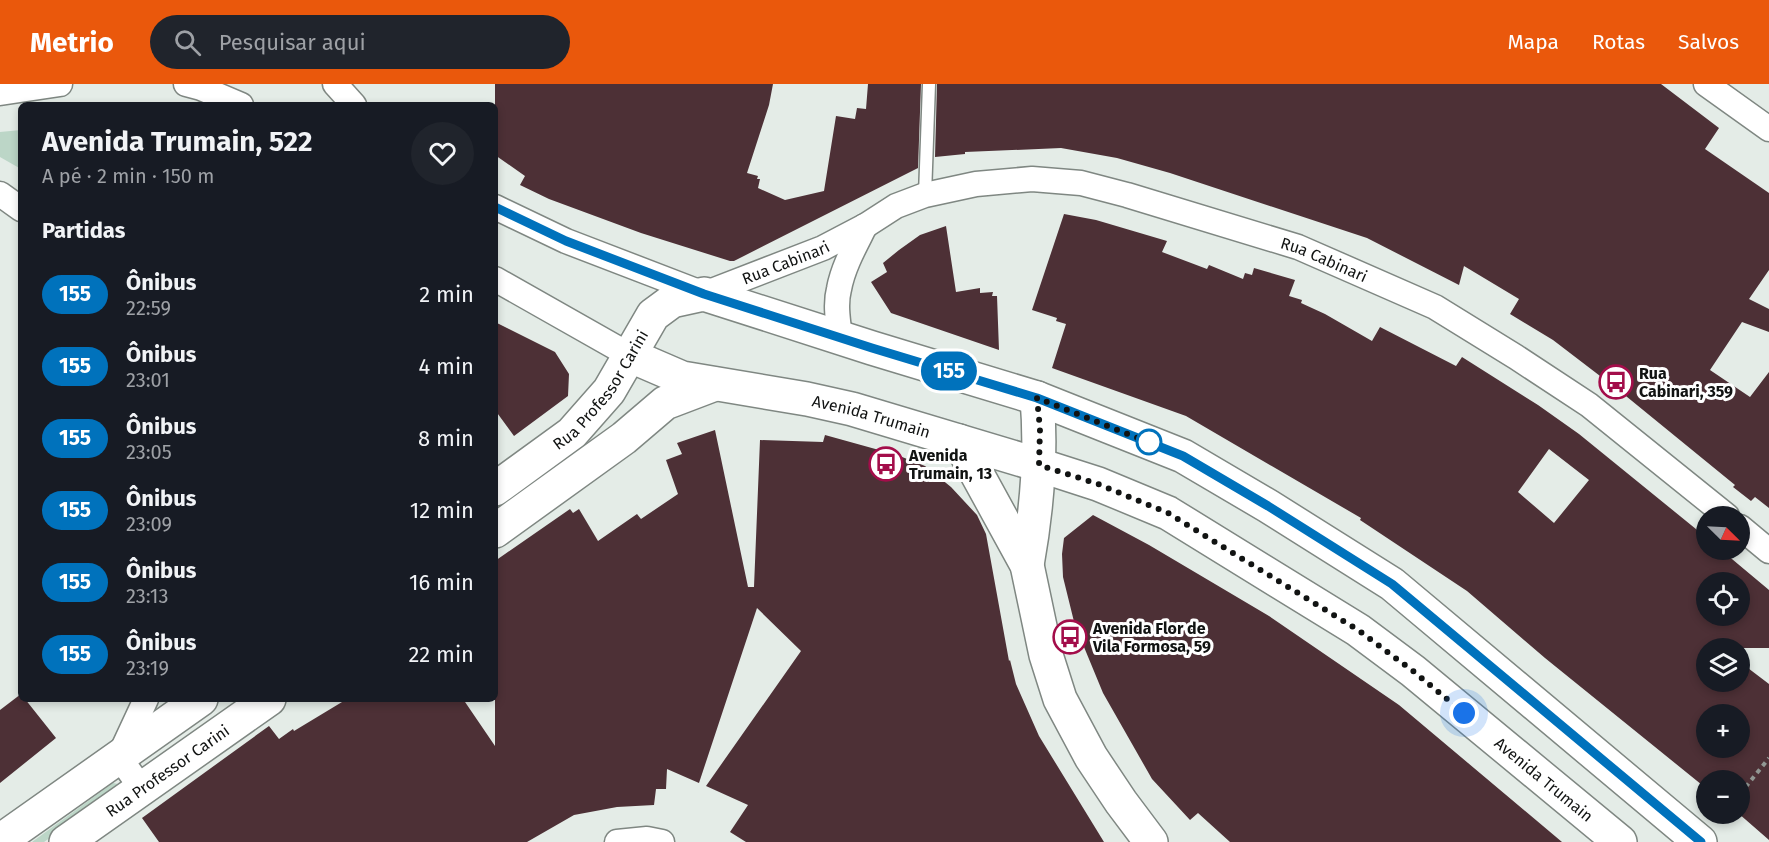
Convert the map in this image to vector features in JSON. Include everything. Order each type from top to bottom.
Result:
[{"type":"main road","points":[[704,294],[1037,398],[1183,456],[1392,584],[1701,842]]},
{"type":"main road","name":"Rua Professor Carini","points":[[498,487],[572,433],[609,391],[653,315],[672,301],[704,294]]},
{"type":"main road","name":"Avenida Trumain","points":[[631,356],[682,378],[852,409],[1098,484],[1168,513],[1358,630],[1413,671],[1620,842]]},
{"type":"main road","points":[[498,529],[624,438],[665,403],[715,384]]},
{"type":"main road","points":[[1027,564],[1035,520],[1039,465],[1040,429],[1037,398]]},
{"type":"main road","points":[[959,441],[1027,564],[1046,656],[1060,699],[1091,757],[1120,802],[1151,842]]},
{"type":"main road","points":[[0,841],[197,702]]},
{"type":"main road","name":"Rua Professor Carini","points":[[66,842],[264,702]]},
{"type":"street","points":[[0,93],[60,84]]},
{"type":"street","points":[[186,84],[238,96]]},
{"type":"street","points":[[335,84],[351,102]]},
{"type":"street","points":[[1707,84],[1769,129]]},
{"type":"street","name":"Rua Cabinari","points":[[704,294],[823,248],[865,226],[896,206],[925,195],[976,184],[1032,179],[1082,183],[1298,247],[1436,307],[1589,405],[1715,506]]},
{"type":"street","points":[[0,194],[18,207]]},
{"type":"street","points":[[498,208],[566,241],[704,294]]},
{"type":"street","name":"Rua Cabinari","points":[[840,337],[837,311],[838,290],[846,264],[865,226]]},
{"type":"street","name":"Avenida Trumain","points":[[498,281],[631,356]]},
{"type":"street","points":[[1750,535],[1769,551]]},
{"type":"street","points":[[142,789],[119,757],[145,702]]},
{"type":"street","points":[[617,842],[647,839],[662,842]]},
{"type":"lane","points":[[925,195],[929,84]]},
{"type":"path","points":[[1750,782],[1769,758]]},
{"type":"green space","points":[[18,130],[18,167],[0,157],[0,132]]},
{"type":"green space","points":[[113,783],[118,784],[119,789],[44,842],[32,842]]},
{"type":"building","points":[[495,84],[773,84],[769,105],[747,173],[758,176],[757,179],[760,179],[758,188],[785,200],[824,191],[836,116],[855,119],[857,108],[866,109],[868,84],[921,84],[918,168],[730,261],[641,233],[549,199],[520,185],[525,176],[498,157],[498,102],[495,102]]},
{"type":"building","points":[[937,84],[1661,84],[1719,128],[1705,149],[1769,193],[1769,270],[1749,299],[1769,309],[1769,332],[1742,322],[1710,370],[1750,397],[1769,372],[1769,508],[1755,497],[1751,501],[1733,487],[1735,485],[1621,392],[1553,340],[1510,314],[1519,299],[1464,266],[1459,285],[1367,238],[1170,173],[1117,158],[1061,148],[965,152],[965,154],[935,157]]},
{"type":"building","points":[[1064,214],[1096,220],[1167,241],[1162,252],[1207,269],[1209,265],[1243,279],[1245,273],[1252,275],[1254,268],[1295,280],[1289,296],[1302,300],[1301,303],[1372,341],[1380,327],[1456,366],[1462,357],[1579,434],[1696,529],[1696,560],[1733,560],[1747,572],[1696,572],[1696,626],[1750,626],[1750,574],[1769,590],[1769,648],[1750,648],[1750,638],[1696,638],[1696,692],[1750,692],[1750,670],[1769,684],[1769,840],[1750,823],[1750,770],[1696,770],[1696,780],[1545,658],[1467,591],[1360,520],[1361,518],[1186,416],[1052,368],[1066,324],[1056,321],[1057,318],[1032,310]],"holes":[[[1549,449],[1589,480],[1554,523],[1518,492]]]},
{"type":"building","points":[[946,226],[956,292],[980,288],[980,293],[993,292],[992,296],[997,296],[999,350],[891,313],[871,282],[887,272],[883,263],[899,250],[920,235]]},
{"type":"building","points":[[498,324],[555,352],[569,374],[568,396],[514,436],[498,414]]},
{"type":"building","points":[[715,430],[748,587],[754,587],[760,440],[823,442],[825,435],[897,455],[925,466],[951,487],[977,515],[986,534],[1009,661],[1016,684],[1039,736],[1104,842],[746,842],[730,832],[748,805],[706,786],[801,651],[757,608],[699,783],[667,769],[666,789],[656,789],[654,805],[617,807],[574,815],[527,842],[159,842],[142,818],[269,726],[279,739],[342,702],[465,702],[495,746],[495,702],[498,702],[498,559],[570,509],[573,513],[579,509],[598,541],[637,514],[641,519],[678,494],[666,460],[682,454],[677,443]]},
{"type":"building","points":[[1093,515],[1149,545],[1269,616],[1399,705],[1562,842],[1230,842],[1198,813],[1190,820],[1152,779],[1103,693],[1084,647],[1081,650],[1063,577],[1062,554],[1064,538]]},
{"type":"building","points":[[18,696],[18,702],[27,702],[56,738],[0,783],[0,710]]},
{"type":"bus line","name":"155","points":[[498,208],[566,241],[704,294],[1037,398],[1183,456],[1392,584],[1701,842]]},
{"type":"place","name":"Rua Cabinari, 359","points":[[1616,382]]},
{"type":"place","name":"Avenida Trumain, 13","points":[[886,464]]},
{"type":"place","name":"Avenida Flor de Vila Formosa, 59","points":[[1070,637]]},
{"type":"route","points":[[1149,442],[1153,444],[1037,398],[1040,429],[1039,465],[1098,484],[1168,513],[1358,630],[1464,713]]}]
